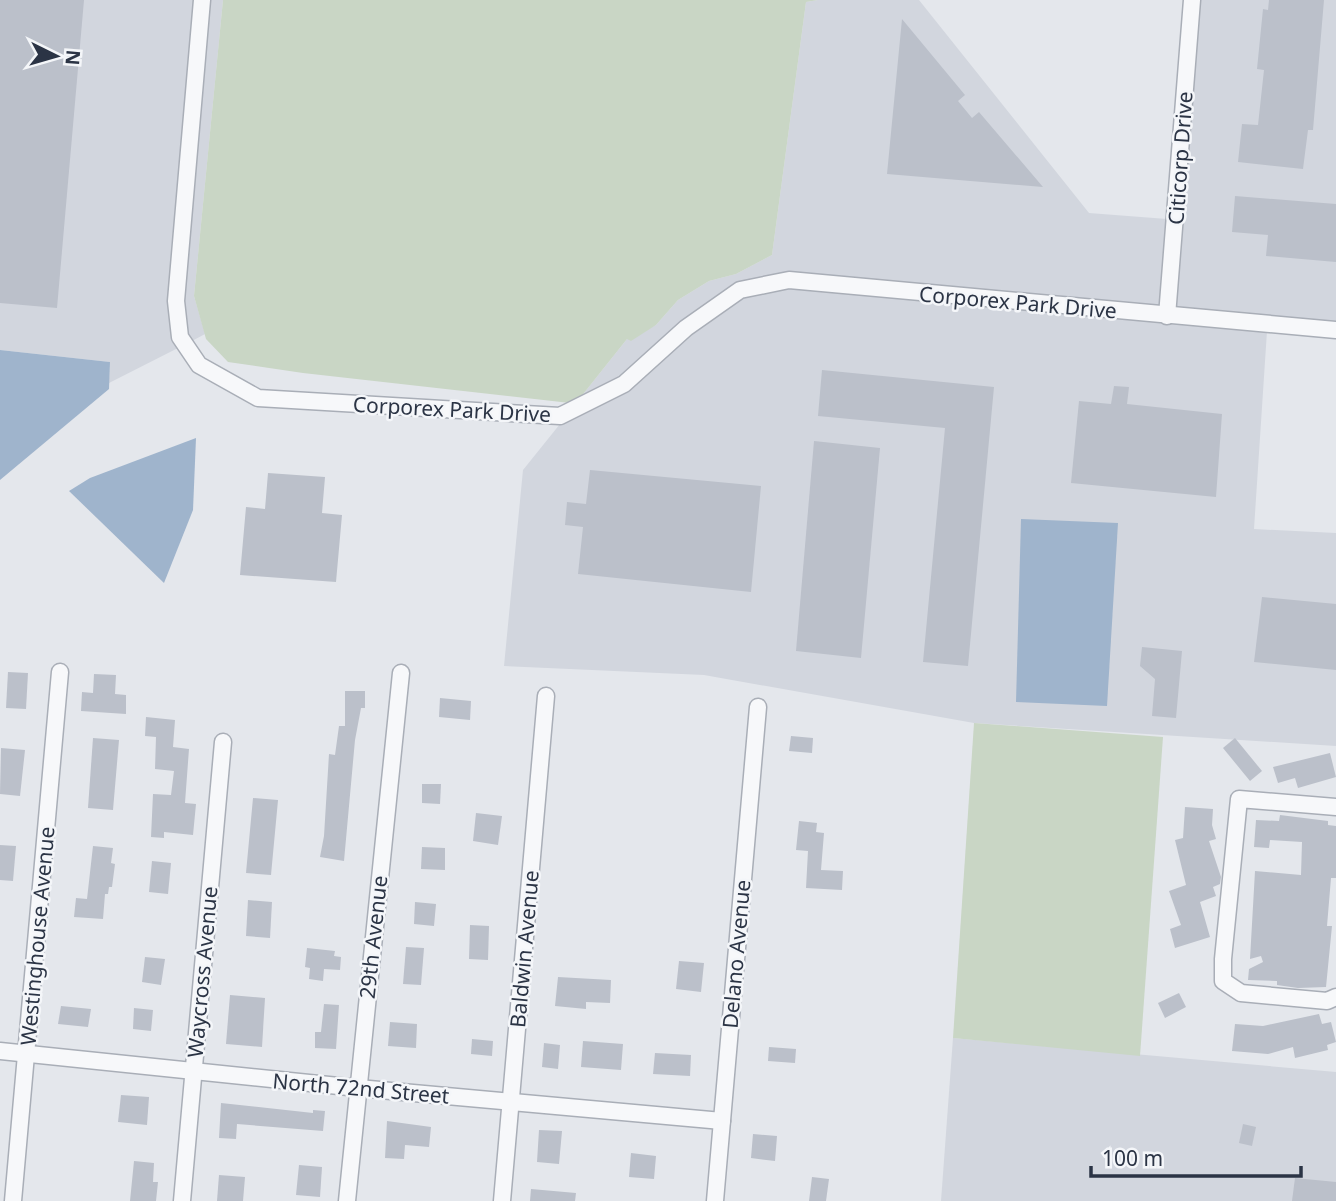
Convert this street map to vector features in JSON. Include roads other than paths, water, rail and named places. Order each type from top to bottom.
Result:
[{"type":"street","name":"Corporex Park Drive","points":[[202,0],[176,301],[180,337],[199,365],[258,398],[560,416],[624,384],[686,328],[740,290],[789,280],[1336,330]]},
{"type":"street","name":"Citicorp Drive","points":[[1167,316],[1192,0]]},
{"type":"street","name":"Westinghouse Avenue","points":[[13,1201],[61,672]]},
{"type":"street","name":"29th Avenue","points":[[347,1201],[401,673]]},
{"type":"street","name":"Baldwin Avenue","points":[[502,1201],[546,696]]},
{"type":"street","name":"Delano Avenue","points":[[715,1201],[758,707]]},
{"type":"street","name":"Waycross Avenue","points":[[182,1201],[223,742]]},
{"type":"street","points":[[1336,807],[1239,799],[1223,959],[1223,981],[1241,993],[1327,1001],[1336,997]]},
{"type":"street","name":"North 72nd Street","points":[[0,1051],[358,1088],[722,1121]]},
{"type":"water","points":[[0,350],[110,362],[109,389],[0,480]]},
{"type":"water","points":[[196,438],[193,510],[164,583],[69,491],[90,478]]},
{"type":"water","points":[[1021,519],[1118,523],[1107,706],[1016,702]]}]
